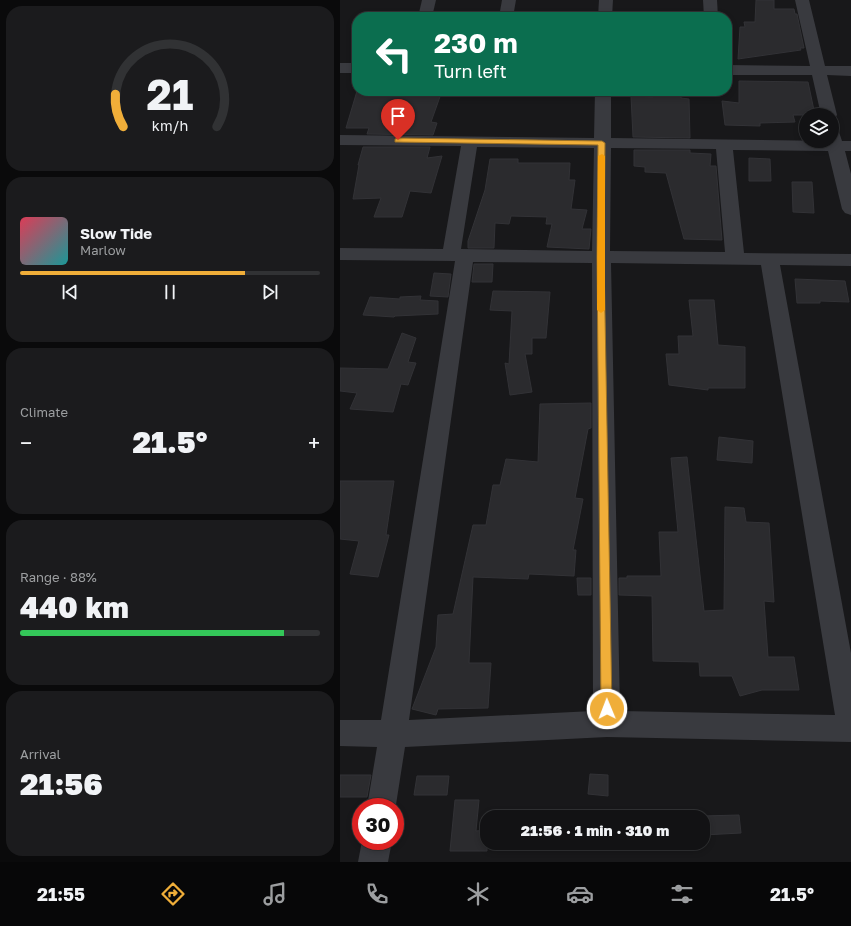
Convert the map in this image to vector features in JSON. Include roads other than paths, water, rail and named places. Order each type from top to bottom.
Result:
[{"type":"street","points":[[426,12],[429,0]]},
{"type":"street","points":[[507,12],[509,0]]},
{"type":"street","points":[[605,12],[606,0]]},
{"type":"street","points":[[710,0],[711,12]]},
{"type":"street","points":[[802,0],[828,108]]},
{"type":"street","points":[[340,68],[352,68]]},
{"type":"street","points":[[732,70],[851,71]]},
{"type":"street","points":[[603,96],[600,257],[607,724]]},
{"type":"street","points":[[340,140],[724,144],[799,142]]},
{"type":"street","points":[[383,798],[394,734],[458,255],[470,141]]},
{"type":"street","points":[[839,141],[851,209]]},
{"type":"street","points":[[724,144],[735,259]]},
{"type":"street","points":[[340,254],[851,260]]},
{"type":"street","points":[[340,733],[394,734],[607,724],[851,728],[769,259]]},
{"type":"street","points":[[373,862],[375,850]]}]
